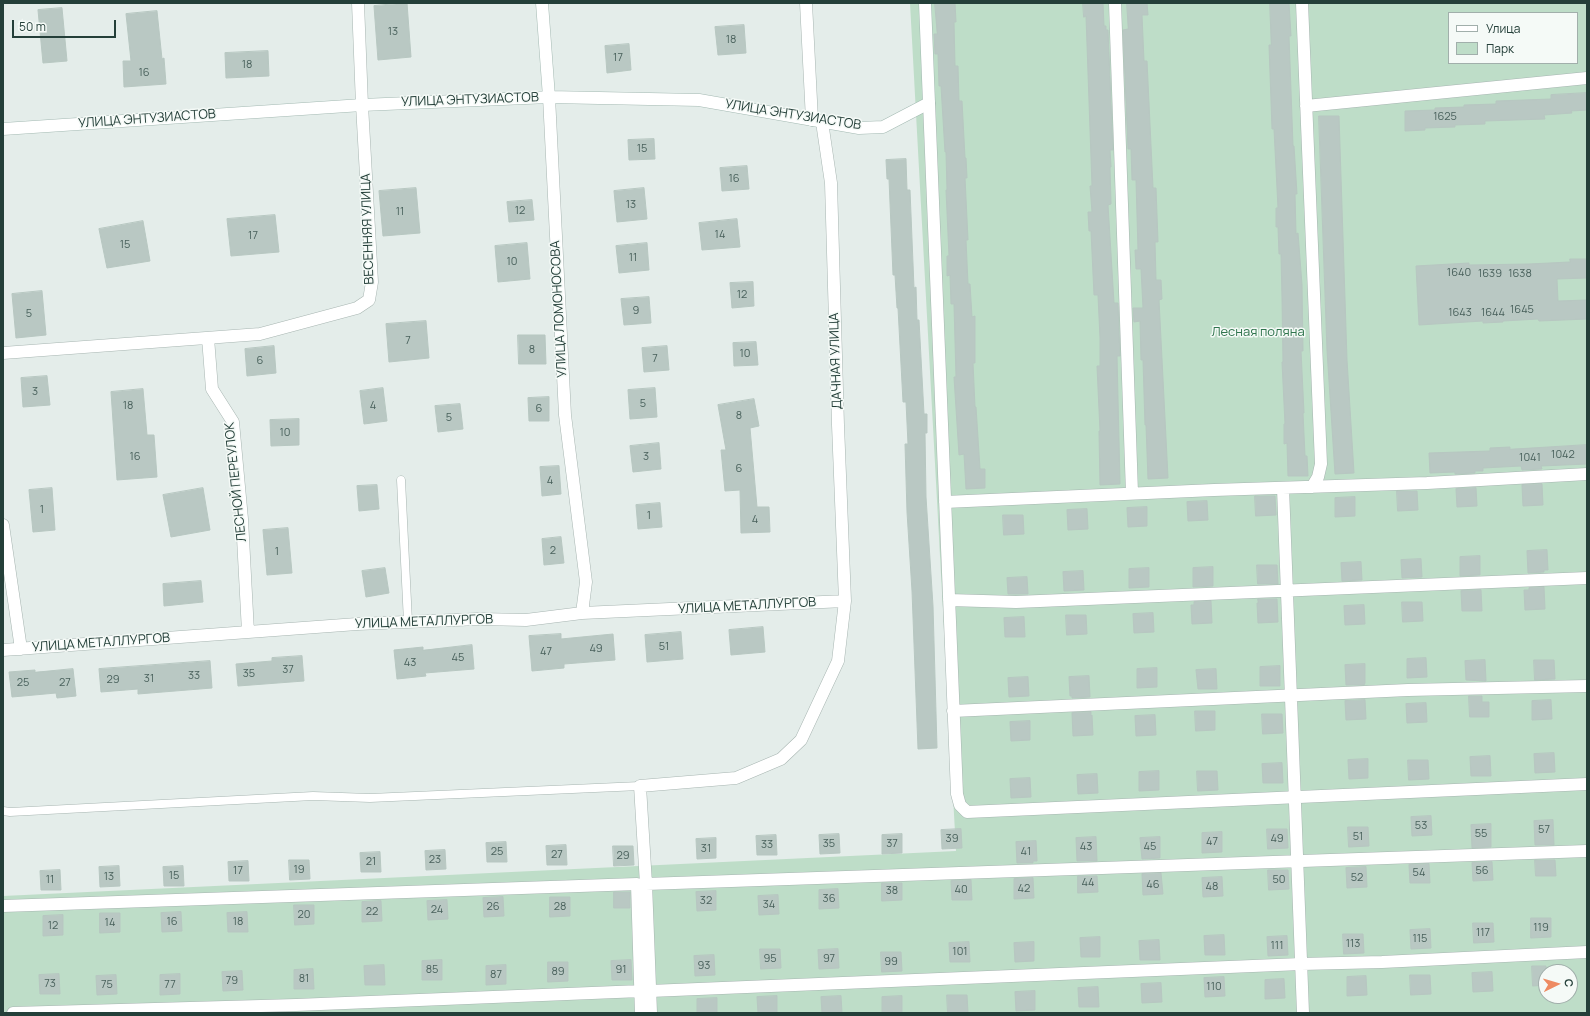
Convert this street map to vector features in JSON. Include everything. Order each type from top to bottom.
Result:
[{"type":"street","name":"ВЕСЕННЯЯ УЛИЦА","points":[[3,353],[260,334],[357,308],[368,300],[372,282],[358,3]]},
{"type":"street","name":"УЛИЦА ЛОМОНОСОВА","points":[[542,3],[549,97],[564,415],[586,582],[582,613]]},
{"type":"street","name":"ДАЧНАЯ УЛИЦА","points":[[640,786],[736,778],[782,759],[801,740],[838,661],[845,601],[831,183],[817,121],[806,3]]},
{"type":"street","points":[[925,3],[957,794],[960,805],[967,812],[1587,784]]},
{"type":"street","points":[[1115,3],[1132,493]]},
{"type":"street","points":[[1302,3],[1320,464],[1318,477],[1312,487]]},
{"type":"street","points":[[1306,106],[1587,78]]},
{"type":"street","name":"УЛИЦА ЭНТУЗИАСТОВ","points":[[3,129],[362,105],[549,97],[698,100],[860,128],[883,127],[929,103]]},
{"type":"street","name":"ЛЕСНОЙ ПЕРЕУЛОК","points":[[208,338],[212,389],[233,422],[242,519],[248,632]]},
{"type":"street","points":[[945,502],[1132,493],[1426,483],[1587,474]]},
{"type":"street","points":[[1283,488],[1303,1013]]},
{"type":"street","points":[[3,526],[21,649]]},
{"type":"street","points":[[949,600],[1016,602],[1587,578]]},
{"type":"street","name":"УЛИЦА МЕТАЛЛУРГОВ","points":[[3,650],[408,622],[479,618],[526,620],[582,613],[845,601]]},
{"type":"street","points":[[954,711],[1408,690],[1587,686]]},
{"type":"street","points":[[640,786],[646,884],[645,991],[641,1013]]},
{"type":"street","points":[[646,884],[1587,851]]},
{"type":"street","points":[[3,906],[637,884],[645,991],[651,1013]]},
{"type":"street","points":[[13,1013],[296,1005],[1382,962],[1587,952]]},
{"type":"lane","points":[[401,480],[408,622]]},
{"type":"lane","points":[[3,811],[10,812],[313,796],[370,798],[640,786]]},
{"type":"green space","name":"Лесная поляна","points":[[910,3],[1587,3],[1587,1013],[3,1013],[3,896],[956,851]]},
{"type":"building","points":[[407,3],[411,57],[378,60],[374,6]]},
{"type":"building","points":[[935,3],[955,3],[955,66],[958,66],[959,101],[962,101],[967,178],[965,178],[968,240],[966,240],[968,284],[970,284],[972,317],[975,316],[975,363],[973,363],[975,407],[980,469],[985,469],[985,488],[966,489],[964,454],[959,455],[954,377],[956,377],[954,304],[951,304],[950,275],[947,276],[947,256],[949,256],[946,152],[941,86],[939,86],[938,54],[935,54],[934,34],[937,34]]},
{"type":"building","points":[[1083,3],[1103,3],[1104,26],[1106,26],[1106,30],[1108,30],[1113,150],[1110,150],[1111,204],[1108,205],[1114,303],[1118,303],[1120,356],[1117,356],[1120,484],[1100,485],[1100,431],[1097,366],[1100,366],[1100,338],[1098,295],[1094,295],[1091,231],[1089,231],[1088,212],[1092,212],[1090,186],[1092,186],[1086,16],[1084,17]]},
{"type":"building","points":[[1127,3],[1147,3],[1148,15],[1142,15],[1144,61],[1147,61],[1153,188],[1156,188],[1158,242],[1155,242],[1156,280],[1161,280],[1162,299],[1159,300],[1168,478],[1148,479],[1140,321],[1134,322],[1133,308],[1143,308],[1141,269],[1136,269],[1135,250],[1138,250],[1136,180],[1132,180],[1131,149],[1128,149],[1123,30],[1128,29]]},
{"type":"building","points":[[1270,3],[1289,3],[1293,146],[1297,194],[1295,194],[1296,234],[1298,233],[1302,285],[1303,351],[1301,351],[1303,413],[1305,456],[1307,456],[1308,476],[1288,476],[1287,443],[1284,444],[1285,424],[1282,362],[1281,254],[1279,254],[1278,227],[1276,227],[1276,208],[1278,208],[1274,129],[1272,129],[1269,45],[1271,45]]},
{"type":"building","points":[[62,8],[67,61],[43,63],[38,10]]},
{"type":"building","points":[[157,11],[166,84],[124,87],[123,61],[131,61],[126,14]]},
{"type":"building","points":[[744,25],[746,53],[718,55],[715,27]]},
{"type":"building","points":[[629,44],[631,70],[607,73],[605,46]]},
{"type":"building","points":[[268,51],[269,76],[226,78],[225,53]]},
{"type":"building","points":[[1587,93],[1587,110],[1571,111],[1572,113],[1544,115],[1545,119],[1485,121],[1485,124],[1455,125],[1455,127],[1425,128],[1425,130],[1405,131],[1405,111],[1435,110],[1435,108],[1464,107],[1464,105],[1496,104],[1496,101],[1551,99],[1551,95]]},
{"type":"building","points":[[1319,116],[1339,116],[1347,360],[1354,473],[1335,474],[1327,350]]},
{"type":"building","points":[[654,139],[655,159],[629,160],[628,140]]},
{"type":"building","points":[[906,159],[907,190],[910,190],[914,288],[916,287],[917,320],[919,320],[924,414],[927,414],[927,433],[925,433],[926,497],[933,606],[937,748],[918,749],[912,591],[907,512],[905,444],[908,444],[906,402],[903,402],[898,308],[895,275],[893,275],[889,179],[887,179],[886,160]]},
{"type":"building","points":[[747,166],[749,189],[722,191],[720,168]]},
{"type":"building","points":[[416,188],[420,233],[383,236],[379,191]]},
{"type":"building","points":[[644,188],[647,219],[617,222],[614,191]]},
{"type":"building","points":[[532,200],[534,220],[509,222],[507,202]]},
{"type":"building","points":[[275,215],[279,252],[231,256],[227,219]]},
{"type":"building","points":[[737,219],[740,247],[702,250],[699,223]]},
{"type":"building","points":[[143,221],[150,261],[107,268],[99,229]]},
{"type":"building","points":[[527,243],[530,279],[498,282],[495,246]]},
{"type":"building","points":[[647,243],[649,270],[619,273],[616,246]]},
{"type":"building","points":[[1570,259],[1587,259],[1587,278],[1557,279],[1558,301],[1587,300],[1587,319],[1539,321],[1538,319],[1503,322],[1483,323],[1483,321],[1419,325],[1416,266],[1469,263],[1469,265],[1529,264],[1570,262]]},
{"type":"building","points":[[753,282],[754,306],[732,308],[730,283]]},
{"type":"building","points":[[42,291],[46,335],[16,338],[12,294]]},
{"type":"building","points":[[649,297],[651,323],[624,325],[621,299]]},
{"type":"building","points":[[426,321],[429,358],[389,362],[386,324]]},
{"type":"building","points":[[518,335],[545,335],[546,364],[519,364]]},
{"type":"building","points":[[756,342],[758,365],[734,366],[733,343]]},
{"type":"building","points":[[274,346],[276,373],[247,376],[245,349]]},
{"type":"building","points":[[667,346],[669,370],[644,372],[642,348]]},
{"type":"building","points":[[47,376],[50,405],[23,407],[21,378]]},
{"type":"building","points":[[383,388],[387,421],[364,424],[360,391]]},
{"type":"building","points":[[655,388],[657,417],[630,419],[628,390]]},
{"type":"building","points":[[143,389],[147,435],[154,435],[157,477],[117,480],[111,392]]},
{"type":"building","points":[[549,397],[549,421],[529,421],[528,398]]},
{"type":"building","points":[[754,399],[759,426],[750,428],[757,507],[769,507],[770,532],[741,533],[740,490],[725,491],[721,450],[726,450],[718,405]]},
{"type":"building","points":[[460,404],[463,429],[438,432],[435,406]]},
{"type":"building","points":[[299,419],[299,445],[271,446],[270,420]]},
{"type":"building","points":[[659,443],[661,469],[633,472],[630,446]]},
{"type":"building","points":[[1587,445],[1587,464],[1541,466],[1542,469],[1522,470],[1521,466],[1483,468],[1483,471],[1475,471],[1475,473],[1430,473],[1429,453],[1490,451],[1490,448],[1510,447],[1510,449]]},
{"type":"building","points":[[559,466],[561,494],[542,496],[540,467]]},
{"type":"building","points":[[1542,484],[1543,505],[1523,506],[1522,485]]},
{"type":"building","points":[[377,485],[379,509],[359,511],[357,486]]},
{"type":"building","points":[[52,488],[55,530],[33,532],[29,490]]},
{"type":"building","points":[[203,488],[210,530],[171,537],[163,495]]},
{"type":"building","points":[[1476,488],[1477,506],[1457,507],[1456,489]]},
{"type":"building","points":[[1397,491],[1417,491],[1418,510],[1398,511]]},
{"type":"building","points":[[1255,496],[1275,496],[1276,515],[1256,516]]},
{"type":"building","points":[[1355,497],[1355,516],[1335,517],[1335,498]]},
{"type":"building","points":[[1207,501],[1208,520],[1188,521],[1187,502]]},
{"type":"building","points":[[660,503],[662,527],[638,529],[636,505]]},
{"type":"building","points":[[1147,507],[1147,526],[1128,527],[1127,508]]},
{"type":"building","points":[[1087,509],[1088,529],[1068,530],[1067,510]]},
{"type":"building","points":[[1003,515],[1023,515],[1024,534],[1004,535]]},
{"type":"building","points":[[288,528],[292,573],[267,575],[263,530]]},
{"type":"building","points":[[561,537],[564,563],[544,565],[542,539]]},
{"type":"building","points":[[1547,550],[1548,570],[1544,570],[1544,572],[1528,573],[1527,551]]},
{"type":"building","points":[[1480,556],[1480,575],[1460,576],[1460,557]]},
{"type":"building","points":[[1421,559],[1422,577],[1402,578],[1401,560]]},
{"type":"building","points":[[1361,562],[1362,580],[1342,581],[1341,563]]},
{"type":"building","points":[[1257,565],[1277,565],[1278,584],[1258,584]]},
{"type":"building","points":[[1213,567],[1213,586],[1193,587],[1193,568]]},
{"type":"building","points":[[385,568],[389,593],[366,597],[362,571]]},
{"type":"building","points":[[1149,568],[1149,587],[1129,588],[1129,569]]},
{"type":"building","points":[[1083,571],[1084,590],[1064,591],[1063,572]]},
{"type":"building","points":[[1027,577],[1028,594],[1008,594],[1007,578]]},
{"type":"building","points":[[201,581],[203,602],[164,606],[163,584]]},
{"type":"building","points":[[1544,587],[1545,609],[1525,610],[1524,590],[1529,590],[1529,588]]},
{"type":"building","points":[[1481,590],[1482,611],[1462,611],[1461,591]]},
{"type":"building","points":[[1258,599],[1277,599],[1278,622],[1258,623]]},
{"type":"building","points":[[1211,601],[1212,623],[1192,624],[1191,605],[1194,605],[1194,602]]},
{"type":"building","points":[[1402,602],[1422,602],[1423,621],[1403,622]]},
{"type":"building","points":[[1364,605],[1365,624],[1345,625],[1344,606]]},
{"type":"building","points":[[1153,613],[1154,632],[1134,633],[1133,614]]},
{"type":"building","points":[[1066,615],[1086,615],[1087,634],[1067,635]]},
{"type":"building","points":[[1024,617],[1025,637],[1005,637],[1004,618]]},
{"type":"building","points":[[763,627],[765,652],[731,655],[729,630]]},
{"type":"building","points":[[681,632],[683,659],[647,662],[645,635]]},
{"type":"building","points":[[561,634],[561,639],[613,634],[615,660],[564,664],[564,668],[532,671],[529,636]]},
{"type":"building","points":[[472,645],[474,669],[425,673],[426,676],[397,679],[394,650],[423,647],[423,650]]},
{"type":"building","points":[[302,656],[304,681],[238,686],[236,664],[272,661],[272,658]]},
{"type":"building","points":[[1426,658],[1427,677],[1407,678],[1407,659]]},
{"type":"building","points":[[1485,660],[1486,681],[1466,680],[1465,661]]},
{"type":"building","points":[[1534,660],[1554,660],[1555,679],[1535,680]]},
{"type":"building","points":[[210,661],[212,688],[138,694],[138,689],[101,692],[99,669]]},
{"type":"building","points":[[1365,664],[1364,685],[1346,685],[1345,665]]},
{"type":"building","points":[[1280,666],[1280,686],[1260,686],[1260,667]]},
{"type":"building","points":[[1157,668],[1157,687],[1137,688],[1137,669]]},
{"type":"building","points":[[73,669],[76,696],[57,698],[56,693],[12,697],[9,672],[35,670],[35,672]]},
{"type":"building","points":[[1216,669],[1217,689],[1198,689],[1196,670]]},
{"type":"building","points":[[1089,676],[1090,697],[1072,698],[1072,696],[1070,696],[1069,677]]},
{"type":"building","points":[[1028,677],[1029,696],[1009,697],[1008,678]]},
{"type":"building","points":[[1469,696],[1482,696],[1482,702],[1489,702],[1489,717],[1470,717]]},
{"type":"building","points":[[1365,700],[1366,719],[1346,720],[1345,701]]},
{"type":"building","points":[[1551,700],[1552,719],[1532,720],[1532,701]]},
{"type":"building","points":[[1426,703],[1427,722],[1407,723],[1406,704]]},
{"type":"building","points":[[1195,711],[1215,711],[1215,730],[1196,731]]},
{"type":"building","points":[[1091,712],[1093,735],[1073,736],[1072,713]]},
{"type":"building","points":[[1262,714],[1282,714],[1283,733],[1263,734]]},
{"type":"building","points":[[1155,715],[1156,735],[1136,736],[1135,716]]},
{"type":"building","points":[[1030,721],[1030,740],[1011,741],[1010,722]]},
{"type":"building","points":[[1554,753],[1555,772],[1535,773],[1534,754]]},
{"type":"building","points":[[1490,756],[1491,776],[1471,776],[1470,757]]},
{"type":"building","points":[[1368,759],[1368,778],[1349,779],[1348,760]]},
{"type":"building","points":[[1408,760],[1428,760],[1429,779],[1409,780]]},
{"type":"building","points":[[1282,763],[1283,783],[1263,783],[1262,764]]},
{"type":"building","points":[[1159,771],[1159,790],[1139,791],[1139,772]]},
{"type":"building","points":[[1197,771],[1217,771],[1218,790],[1198,791]]},
{"type":"building","points":[[1097,774],[1098,793],[1078,794],[1077,775]]},
{"type":"building","points":[[1030,778],[1031,797],[1011,798],[1010,779]]},
{"type":"building","points":[[1431,816],[1432,835],[1412,836],[1411,817]]},
{"type":"building","points":[[1553,820],[1554,845],[1535,845],[1534,821]]},
{"type":"building","points":[[1491,824],[1491,847],[1472,848],[1471,825]]},
{"type":"building","points":[[1348,827],[1368,827],[1369,846],[1349,847]]},
{"type":"building","points":[[961,829],[962,848],[942,849],[941,830]]},
{"type":"building","points":[[1267,829],[1287,829],[1288,848],[1268,849]]},
{"type":"building","points":[[1222,832],[1222,852],[1202,853],[1202,833]]},
{"type":"building","points":[[839,834],[840,853],[820,854],[819,835]]},
{"type":"building","points":[[902,834],[902,853],[882,854],[882,835]]},
{"type":"building","points":[[776,835],[777,855],[757,855],[756,836]]},
{"type":"building","points":[[1096,837],[1097,861],[1077,861],[1076,838]]},
{"type":"building","points":[[1160,837],[1160,858],[1142,859],[1140,838]]},
{"type":"building","points":[[716,838],[716,858],[697,859],[696,839]]},
{"type":"building","points":[[1036,841],[1037,861],[1033,861],[1033,863],[1017,863],[1016,842]]},
{"type":"building","points":[[506,842],[507,862],[487,862],[486,843]]},
{"type":"building","points":[[566,845],[567,865],[547,865],[546,846]]},
{"type":"building","points":[[613,846],[633,846],[634,865],[614,866]]},
{"type":"building","points":[[445,850],[446,869],[426,870],[425,851]]},
{"type":"building","points":[[380,852],[381,872],[361,872],[360,853]]},
{"type":"building","points":[[289,860],[309,860],[310,879],[290,880]]},
{"type":"building","points":[[1535,860],[1555,860],[1556,876],[1536,876]]},
{"type":"building","points":[[248,861],[249,881],[229,881],[228,862]]},
{"type":"building","points":[[1492,862],[1493,880],[1473,881],[1472,863]]},
{"type":"building","points":[[1429,864],[1430,883],[1410,883],[1409,865]]},
{"type":"building","points":[[119,866],[120,886],[100,887],[99,867]]},
{"type":"building","points":[[183,866],[184,886],[164,886],[163,867]]},
{"type":"building","points":[[1366,867],[1367,887],[1347,888],[1346,868]]},
{"type":"building","points":[[60,870],[61,890],[41,890],[40,871]]},
{"type":"building","points":[[1268,870],[1288,870],[1289,889],[1269,890]]},
{"type":"building","points":[[1161,873],[1163,894],[1143,895],[1142,874]]},
{"type":"building","points":[[1078,876],[1097,876],[1098,892],[1078,893]]},
{"type":"building","points":[[1222,877],[1223,896],[1203,897],[1202,878]]},
{"type":"building","points":[[1033,878],[1034,898],[1014,899],[1014,879]]},
{"type":"building","points":[[971,880],[972,900],[952,900],[951,881]]},
{"type":"building","points":[[882,883],[902,883],[902,900],[882,901]]},
{"type":"building","points":[[838,889],[839,908],[819,909],[819,890]]},
{"type":"building","points":[[716,891],[716,910],[697,911],[696,892]]},
{"type":"building","points":[[614,892],[630,892],[630,908],[614,908]]},
{"type":"building","points":[[778,895],[779,914],[759,915],[758,896]]},
{"type":"building","points":[[503,897],[504,916],[484,917],[483,898]]},
{"type":"building","points":[[550,897],[570,897],[570,916],[550,917]]},
{"type":"building","points":[[447,900],[448,919],[428,920],[427,901]]},
{"type":"building","points":[[381,901],[382,921],[362,922],[362,902]]},
{"type":"building","points":[[294,905],[314,905],[314,924],[295,925]]},
{"type":"building","points":[[181,912],[182,931],[162,932],[161,913]]},
{"type":"building","points":[[247,912],[248,932],[228,932],[227,913]]},
{"type":"building","points":[[100,913],[120,913],[120,932],[100,933]]},
{"type":"building","points":[[63,915],[63,935],[43,936],[43,916]]},
{"type":"building","points":[[1531,918],[1551,918],[1551,937],[1531,938]]},
{"type":"building","points":[[1473,923],[1493,923],[1494,942],[1474,943]]},
{"type":"building","points":[[1430,929],[1431,948],[1411,949],[1410,930]]},
{"type":"building","points":[[1343,934],[1363,934],[1364,953],[1344,954]]},
{"type":"building","points":[[1224,935],[1225,955],[1205,955],[1204,936]]},
{"type":"building","points":[[1287,936],[1288,955],[1268,956],[1267,937]]},
{"type":"building","points":[[1100,937],[1100,957],[1081,957],[1080,938]]},
{"type":"building","points":[[1159,940],[1160,960],[1140,960],[1139,941]]},
{"type":"building","points":[[969,942],[970,962],[950,962],[949,943]]},
{"type":"building","points":[[1034,942],[1034,961],[1015,962],[1014,943]]},
{"type":"building","points":[[760,949],[780,949],[781,968],[761,969]]},
{"type":"building","points":[[838,949],[839,968],[819,969],[818,950]]},
{"type":"building","points":[[881,952],[901,952],[902,971],[882,972]]},
{"type":"building","points":[[714,955],[715,975],[695,976],[694,956]]},
{"type":"building","points":[[442,960],[442,980],[422,980],[422,961]]},
{"type":"building","points":[[631,960],[632,980],[612,980],[611,961]]},
{"type":"building","points":[[548,962],[568,962],[568,981],[548,982]]},
{"type":"building","points":[[384,965],[385,985],[365,985],[364,966]]},
{"type":"building","points":[[506,965],[506,984],[486,985],[486,966]]},
{"type":"building","points":[[1532,966],[1538,966],[1538,986],[1533,986]]},
{"type":"building","points":[[313,969],[314,989],[294,989],[294,970]]},
{"type":"building","points":[[242,971],[243,990],[223,991],[222,972]]},
{"type":"building","points":[[1492,972],[1493,991],[1473,992],[1472,973]]},
{"type":"building","points":[[59,974],[60,994],[40,994],[39,975]]},
{"type":"building","points":[[180,974],[180,994],[160,995],[160,975]]},
{"type":"building","points":[[116,975],[117,994],[97,995],[96,976]]},
{"type":"building","points":[[1410,975],[1430,975],[1431,994],[1411,995]]},
{"type":"building","points":[[1366,976],[1367,995],[1347,996],[1347,977]]},
{"type":"building","points":[[1224,977],[1225,996],[1205,997],[1204,978]]},
{"type":"building","points":[[1284,979],[1285,998],[1265,999],[1265,980]]},
{"type":"building","points":[[1161,983],[1162,1002],[1142,1003],[1141,984]]},
{"type":"building","points":[[1098,987],[1099,1007],[1079,1007],[1078,988]]},
{"type":"building","points":[[1035,991],[1035,1010],[1016,1011],[1015,992]]},
{"type":"building","points":[[947,995],[967,995],[968,1013],[948,1013]]},
{"type":"building","points":[[777,996],[777,1013],[758,1013],[757,997]]},
{"type":"building","points":[[841,996],[842,1013],[822,1013],[821,997]]},
{"type":"building","points":[[902,996],[902,1013],[882,1013],[882,997]]},
{"type":"building","points":[[717,998],[717,1013],[697,1013],[697,999]]}]
